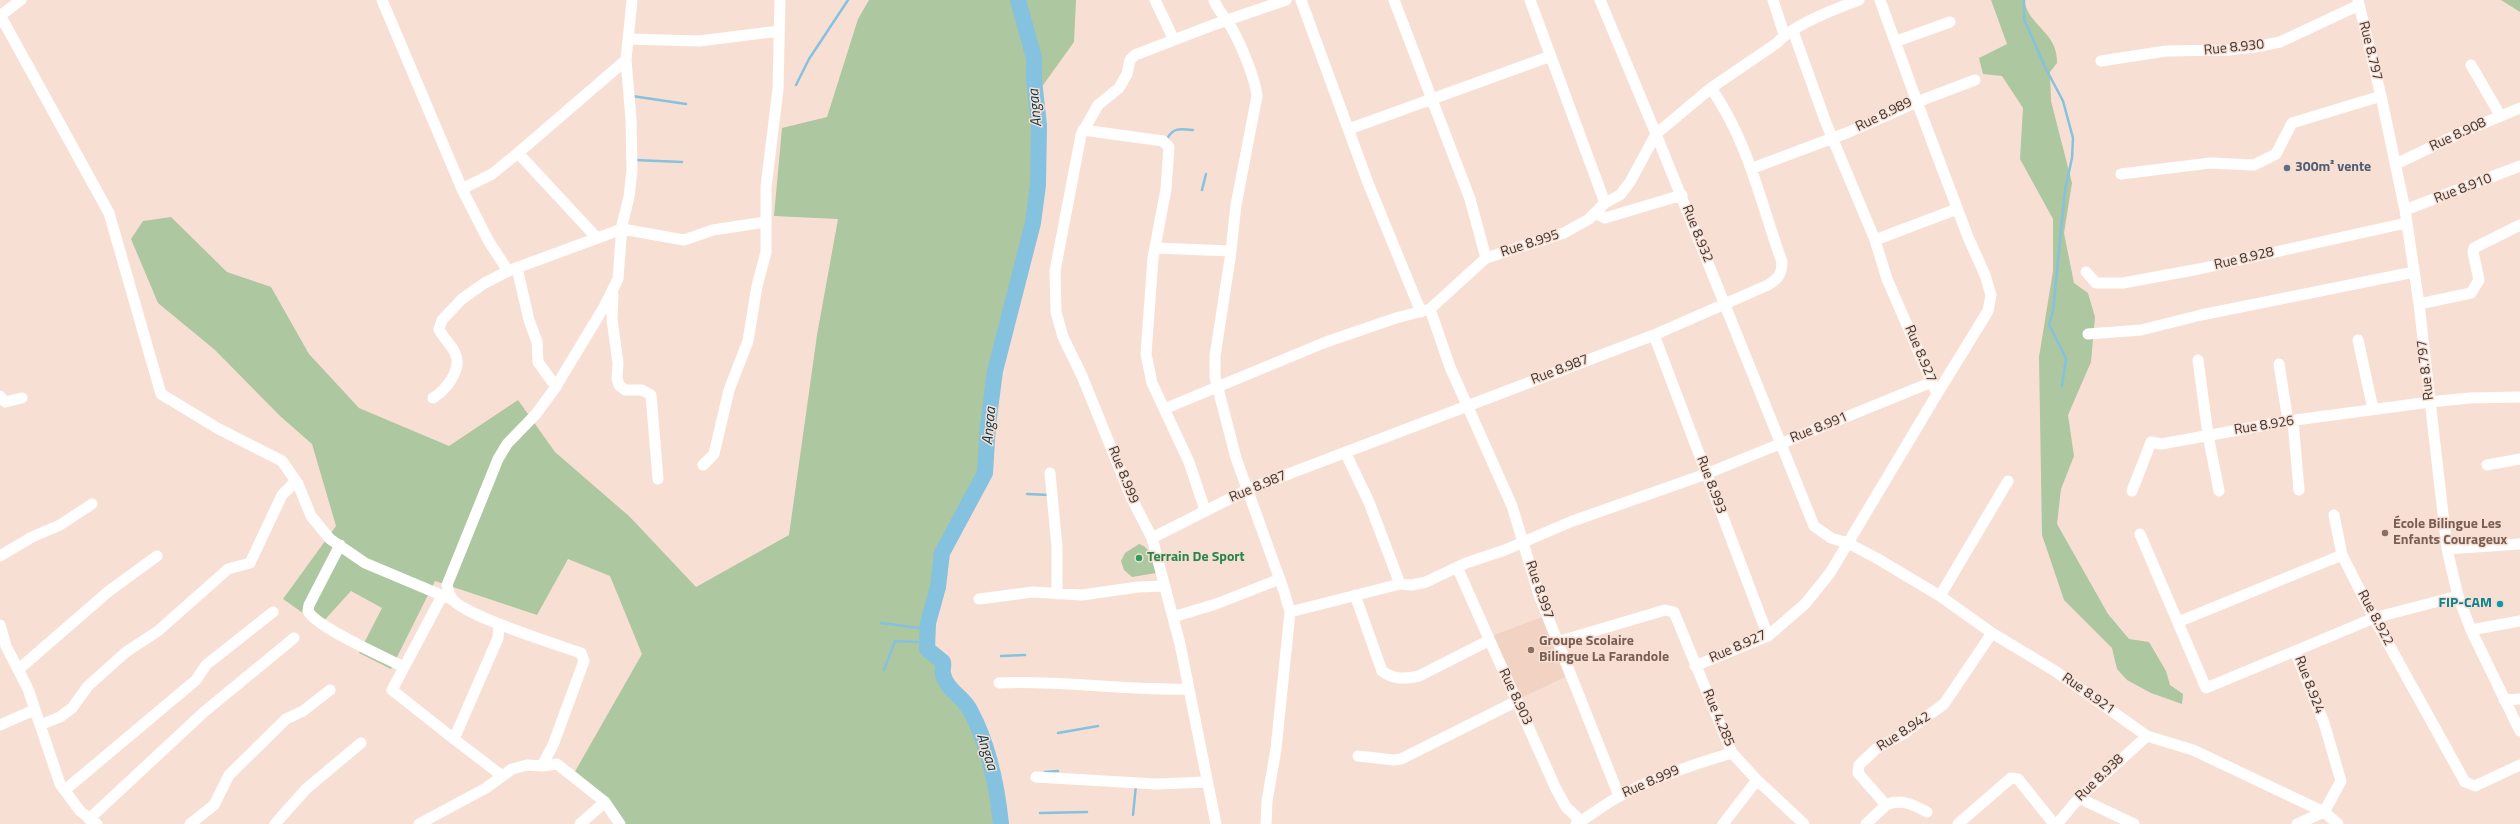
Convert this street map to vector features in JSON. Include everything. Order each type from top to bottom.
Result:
[{"type":"street","points":[[21,0],[0,15],[110,213],[161,394],[217,428],[282,461],[295,482],[298,484],[311,516],[330,539],[365,563],[453,600],[499,624],[581,653],[584,661],[553,746],[542,766]]},
{"type":"street","points":[[382,0],[462,190],[488,240],[513,269],[537,342],[538,362],[556,387]]},
{"type":"street","points":[[632,0],[626,60],[631,119],[632,170],[630,197],[622,229],[620,266],[613,291],[612,319],[618,363],[617,378],[619,384],[625,390],[642,390],[650,395],[658,479]]},
{"type":"street","points":[[703,465],[714,454],[729,390],[748,341],[757,286],[766,252],[765,222],[769,153],[778,89],[780,0]]},
{"type":"street","points":[[1155,0],[1174,40]]},
{"type":"street","points":[[1214,0],[1218,10],[1227,21],[1254,80],[1257,96],[1236,205],[1231,251],[1215,356],[1216,386],[1236,458],[1249,489],[1280,578],[1290,612],[1276,749],[1267,801],[1266,824]]},
{"type":"street","name":"Rue 8.999","points":[[1216,824],[1206,782],[1189,689],[1173,617],[1152,538],[1131,497],[1104,427],[1064,337],[1056,312],[1055,271],[1076,156],[1083,130],[1098,105],[1119,88],[1127,74],[1130,60],[1174,40],[1286,0]]},
{"type":"street","name":"Rue 8.997","points":[[1301,0],[1397,256],[1439,340],[1512,506],[1539,595],[1619,796]]},
{"type":"street","name":"Rue 8.995","points":[[1394,0],[1431,102],[1470,199],[1486,258],[1564,233],[1595,213],[1605,203],[1620,195],[1630,182],[1656,134]]},
{"type":"street","points":[[1530,0],[1605,203]]},
{"type":"street","points":[[1600,0],[1656,134],[1711,88],[1777,43],[1789,33],[1830,11],[1859,0]]},
{"type":"street","name":"Rue 8.927","points":[[1695,666],[1768,636],[1805,604],[1830,573],[1937,394],[1887,279],[1875,240],[1789,33],[1773,0]]},
{"type":"street","name":"Rue 8.989","points":[[1753,168],[1832,138],[1917,102],[1897,41],[1880,0]]},
{"type":"street","name":"Rue 8.930","points":[[2101,61],[2166,51],[2229,50],[2280,42],[2358,2]]},
{"type":"street","name":"Rue 8.797","points":[[2358,2],[2381,96],[2405,210],[2419,304],[2447,549],[2458,596],[2471,630],[2520,731]]},
{"type":"street","points":[[1897,41],[1950,22]]},
{"type":"street","points":[[628,39],[699,42],[779,31]]},
{"type":"street","points":[[1349,129],[1431,102],[1459,89],[1551,56]]},
{"type":"street","points":[[462,190],[492,174],[626,60]]},
{"type":"street","points":[[2471,65],[2500,116]]},
{"type":"street","points":[[1937,394],[1988,311],[1991,301],[1985,275],[1957,209],[1917,102],[1975,80]]},
{"type":"street","name":"Rue 8.987","points":[[1152,538],[1249,489],[1654,335],[1768,285],[1781,274],[1782,268],[1753,168],[1730,119],[1711,88]]},
{"type":"street","points":[[2121,174],[2210,163],[2254,165],[2276,154],[2292,123],[2381,96]]},
{"type":"street","name":"Rue 8.908","points":[[2396,164],[2520,108]]},
{"type":"street","points":[[1083,130],[1167,143],[1169,147],[1166,189],[1155,248],[1146,354],[1152,383],[1189,462],[1205,510]]},
{"type":"street","name":"Rue 8.932","points":[[1656,134],[1726,304],[1814,526],[1831,538],[1848,543]]},
{"type":"street","points":[[518,153],[596,238]]},
{"type":"street","name":"Rue 8.910","points":[[2405,210],[2520,166]]},
{"type":"street","points":[[1595,213],[1605,218],[1682,195]]},
{"type":"street","points":[[1875,240],[1957,209]]},
{"type":"street","points":[[433,398],[443,391],[456,371],[456,355],[439,329],[442,320],[474,289],[513,269],[622,229],[684,240],[713,230],[765,222]]},
{"type":"street","name":"Rue 8.928","points":[[2086,272],[2096,283],[2122,283],[2206,268],[2406,223]]},
{"type":"street","points":[[2419,304],[2471,293],[2476,288],[2478,280],[2473,252],[2474,248],[2520,225]]},
{"type":"street","points":[[1155,248],[1231,251]]},
{"type":"street","points":[[1164,409],[1216,386],[1326,342],[1396,318],[1425,311],[1486,258]]},
{"type":"street","points":[[2088,334],[2141,330],[2201,315],[2414,272]]},
{"type":"street","points":[[453,600],[447,586],[448,580],[468,535],[498,459],[507,444],[536,414],[556,387],[613,291]]},
{"type":"street","name":"Rue 8.993","points":[[1654,335],[1768,636]]},
{"type":"street","points":[[2358,340],[2373,409]]},
{"type":"street","points":[[2198,360],[2208,435],[2219,491]]},
{"type":"street","points":[[2279,364],[2290,421],[2299,490]]},
{"type":"street","name":"Rue 8.991","points":[[1290,612],[1400,584],[1412,585],[1426,582],[1457,567],[1570,522],[1706,474],[1932,382]]},
{"type":"street","points":[[0,396],[5,402],[8,403],[22,398]]},
{"type":"street","name":"Rue 8.926","points":[[2132,491],[2151,442],[2160,444],[2290,421],[2430,402],[2470,398],[2520,397]]},
{"type":"street","points":[[1345,452],[1369,502],[1400,584]]},
{"type":"street","points":[[2487,465],[2520,459]]},
{"type":"street","points":[[1050,473],[1057,547],[1057,594]]},
{"type":"street","points":[[1940,596],[2008,481]]},
{"type":"street","points":[[40,725],[60,717],[72,708],[88,686],[126,652],[158,631],[228,569],[250,562],[282,494],[295,482]]},
{"type":"street","points":[[0,556],[32,537],[60,525],[92,504]]},
{"type":"street","name":"Rue 8.922","points":[[2334,515],[2342,554],[2374,618],[2464,782],[2475,786],[2520,765]]},
{"type":"street","points":[[2140,534],[2206,688],[2295,651]]},
{"type":"street","name":"Rue 8.921","points":[[1848,543],[1940,596],[1992,633],[2055,671],[2147,736],[2193,750],[2332,816],[2338,824]]},
{"type":"street","points":[[2447,549],[2520,544]]},
{"type":"street","points":[[340,545],[309,605],[308,611],[310,616],[329,628],[404,667]]},
{"type":"street","points":[[2178,622],[2342,554]]},
{"type":"street","points":[[19,669],[109,591],[158,556]]},
{"type":"street","name":"Rue 8.903","points":[[1457,567],[1488,640],[1559,796],[1583,822]]},
{"type":"street","points":[[1173,617],[1216,604],[1280,578]]},
{"type":"street","points":[[979,599],[1033,592],[1082,595],[1138,587],[1165,586]]},
{"type":"street","points":[[1355,595],[1382,671],[1389,676],[1407,679],[1419,676],[1488,640]]},
{"type":"street","points":[[442,596],[392,690],[454,740],[502,775]]},
{"type":"street","name":"Rue 8.924","points":[[2324,812],[2339,786],[2341,776],[2324,723],[2295,651],[2374,618],[2458,596]]},
{"type":"street","name":"Rue 4.285","points":[[1557,642],[1665,610],[1674,612],[1695,666],[1732,752],[1757,780],[1804,824]]},
{"type":"street","points":[[65,790],[196,680],[206,665],[274,612]]},
{"type":"street","points":[[2471,630],[2520,621]]},
{"type":"street","points":[[454,740],[498,638],[499,624]]},
{"type":"street","points":[[0,625],[2,642],[19,669],[58,777],[65,790],[93,821],[204,712],[294,638]]},
{"type":"street","name":"Rue 8.942","points":[[1886,805],[1858,772],[1860,765],[1876,749],[1903,734],[1944,704],[1992,633]]},
{"type":"street","points":[[999,683],[1038,681],[1148,689],[1189,689]]},
{"type":"street","points":[[190,824],[214,806],[229,775],[286,719],[303,711],[330,690]]},
{"type":"street","points":[[2504,700],[2520,699]]},
{"type":"street","points":[[1358,756],[1394,760],[1400,759],[1517,701]]},
{"type":"street","points":[[0,725],[34,710]]},
{"type":"street","name":"Rue 8.938","points":[[2057,824],[2079,798],[2147,736]]},
{"type":"street","points":[[275,824],[306,789],[361,743]]},
{"type":"street","name":"Rue 8.999","points":[[1583,822],[1619,796],[1691,765],[1732,752]]},
{"type":"street","points":[[419,824],[486,788],[502,775],[526,764],[542,766],[556,764],[605,802],[620,824]]},
{"type":"street","points":[[1036,777],[1156,784],[1206,782]]},
{"type":"street","points":[[1958,824],[2011,778],[2018,779],[2054,824]]},
{"type":"street","points":[[1723,824],[1757,780]]},
{"type":"street","points":[[2079,798],[2134,824]]},
{"type":"street","points":[[1866,824],[1886,805],[1894,801],[1902,802],[1927,812]]},
{"type":"street","points":[[580,824],[605,802]]},
{"type":"street","points":[[2297,824],[2324,812]]},
{"type":"shaded area","name":"Groupe Scolaire Bilingue La Farandole","points":[[1542,617],[1565,677],[1519,699],[1489,637]]},
{"type":"green space","points":[[869,0],[1076,0],[1074,42],[1036,95],[1040,140],[1038,185],[1033,223],[995,371],[988,425],[985,473],[942,553],[938,587],[928,623],[927,649],[943,662],[945,680],[951,689],[967,705],[977,723],[991,766],[1001,824],[619,824],[573,775],[642,654],[610,576],[568,559],[537,615],[435,581],[391,669],[359,653],[382,608],[351,591],[320,625],[283,599],[336,526],[312,444],[280,416],[215,350],[158,303],[131,239],[143,221],[171,217],[227,272],[271,287],[309,354],[359,408],[449,446],[518,400],[555,452],[630,517],[696,587],[789,535],[817,335],[838,219],[774,216],[782,128],[827,117],[858,19]]},
{"type":"green space","points":[[1991,0],[2024,0],[2031,17],[2053,44],[2056,52],[2057,63],[2050,72],[2051,101],[2072,183],[2064,233],[2074,283],[2088,293],[2095,317],[2091,362],[2068,415],[2074,456],[2061,489],[2057,524],[2108,614],[2129,639],[2149,642],[2166,671],[2170,685],[2183,694],[2182,704],[2151,693],[2127,680],[2117,669],[2112,648],[2064,600],[2042,535],[2039,357],[2053,271],[2053,219],[2020,159],[2023,108],[2002,76],[1983,74],[1979,58],[2007,44]]},
{"type":"green space","points":[[2501,0],[2520,0],[2520,12]]},
{"type":"green space","name":"Terrain De Sport","points":[[1139,544],[1146,548],[1149,552],[1153,560],[1156,573],[1132,577],[1124,570],[1121,561],[1125,553]]},
{"type":"waterway","points":[[796,85],[809,59],[848,0]]},
{"type":"waterway","name":"Angaa","points":[[1001,824],[991,766],[977,723],[967,705],[951,689],[945,680],[943,662],[927,649],[928,623],[938,587],[942,553],[985,473],[988,425],[995,371],[1033,223],[1038,185],[1039,125],[1034,80],[1034,58],[1018,0]]},
{"type":"waterway","points":[[2024,0],[2024,19],[2045,67],[2063,101],[2073,138],[2072,158],[2065,190],[2053,311],[2049,325],[2066,358],[2062,386]]},
{"type":"waterway","points":[[632,96],[686,104]]},
{"type":"waterway","points":[[1167,139],[1172,132],[1181,129],[1193,130]]},
{"type":"waterway","points":[[635,160],[682,162]]},
{"type":"waterway","points":[[1202,190],[1206,174]]},
{"type":"waterway","points":[[1027,494],[1049,495]]},
{"type":"waterway","points":[[881,623],[920,628]]},
{"type":"waterway","points":[[884,670],[895,641],[918,642]]},
{"type":"waterway","points":[[1001,656],[1025,655]]},
{"type":"waterway","points":[[1058,733],[1098,726]]},
{"type":"waterway","points":[[1045,772],[1058,771]]},
{"type":"waterway","points":[[1133,815],[1136,785]]},
{"type":"waterway","points":[[1040,813],[1087,812]]},
{"type":"place","name":"300m² vente","points":[[2287,168]]},
{"type":"place","name":"École Bilingue Les Enfants Courageux","points":[[2385,533]]},
{"type":"place","name":"Terrain De Sport","points":[[1139,558]]},
{"type":"place","name":"FIP-CAM","points":[[2500,604]]},
{"type":"place","name":"Groupe Scolaire Bilingue La Farandole","points":[[1531,650]]}]
